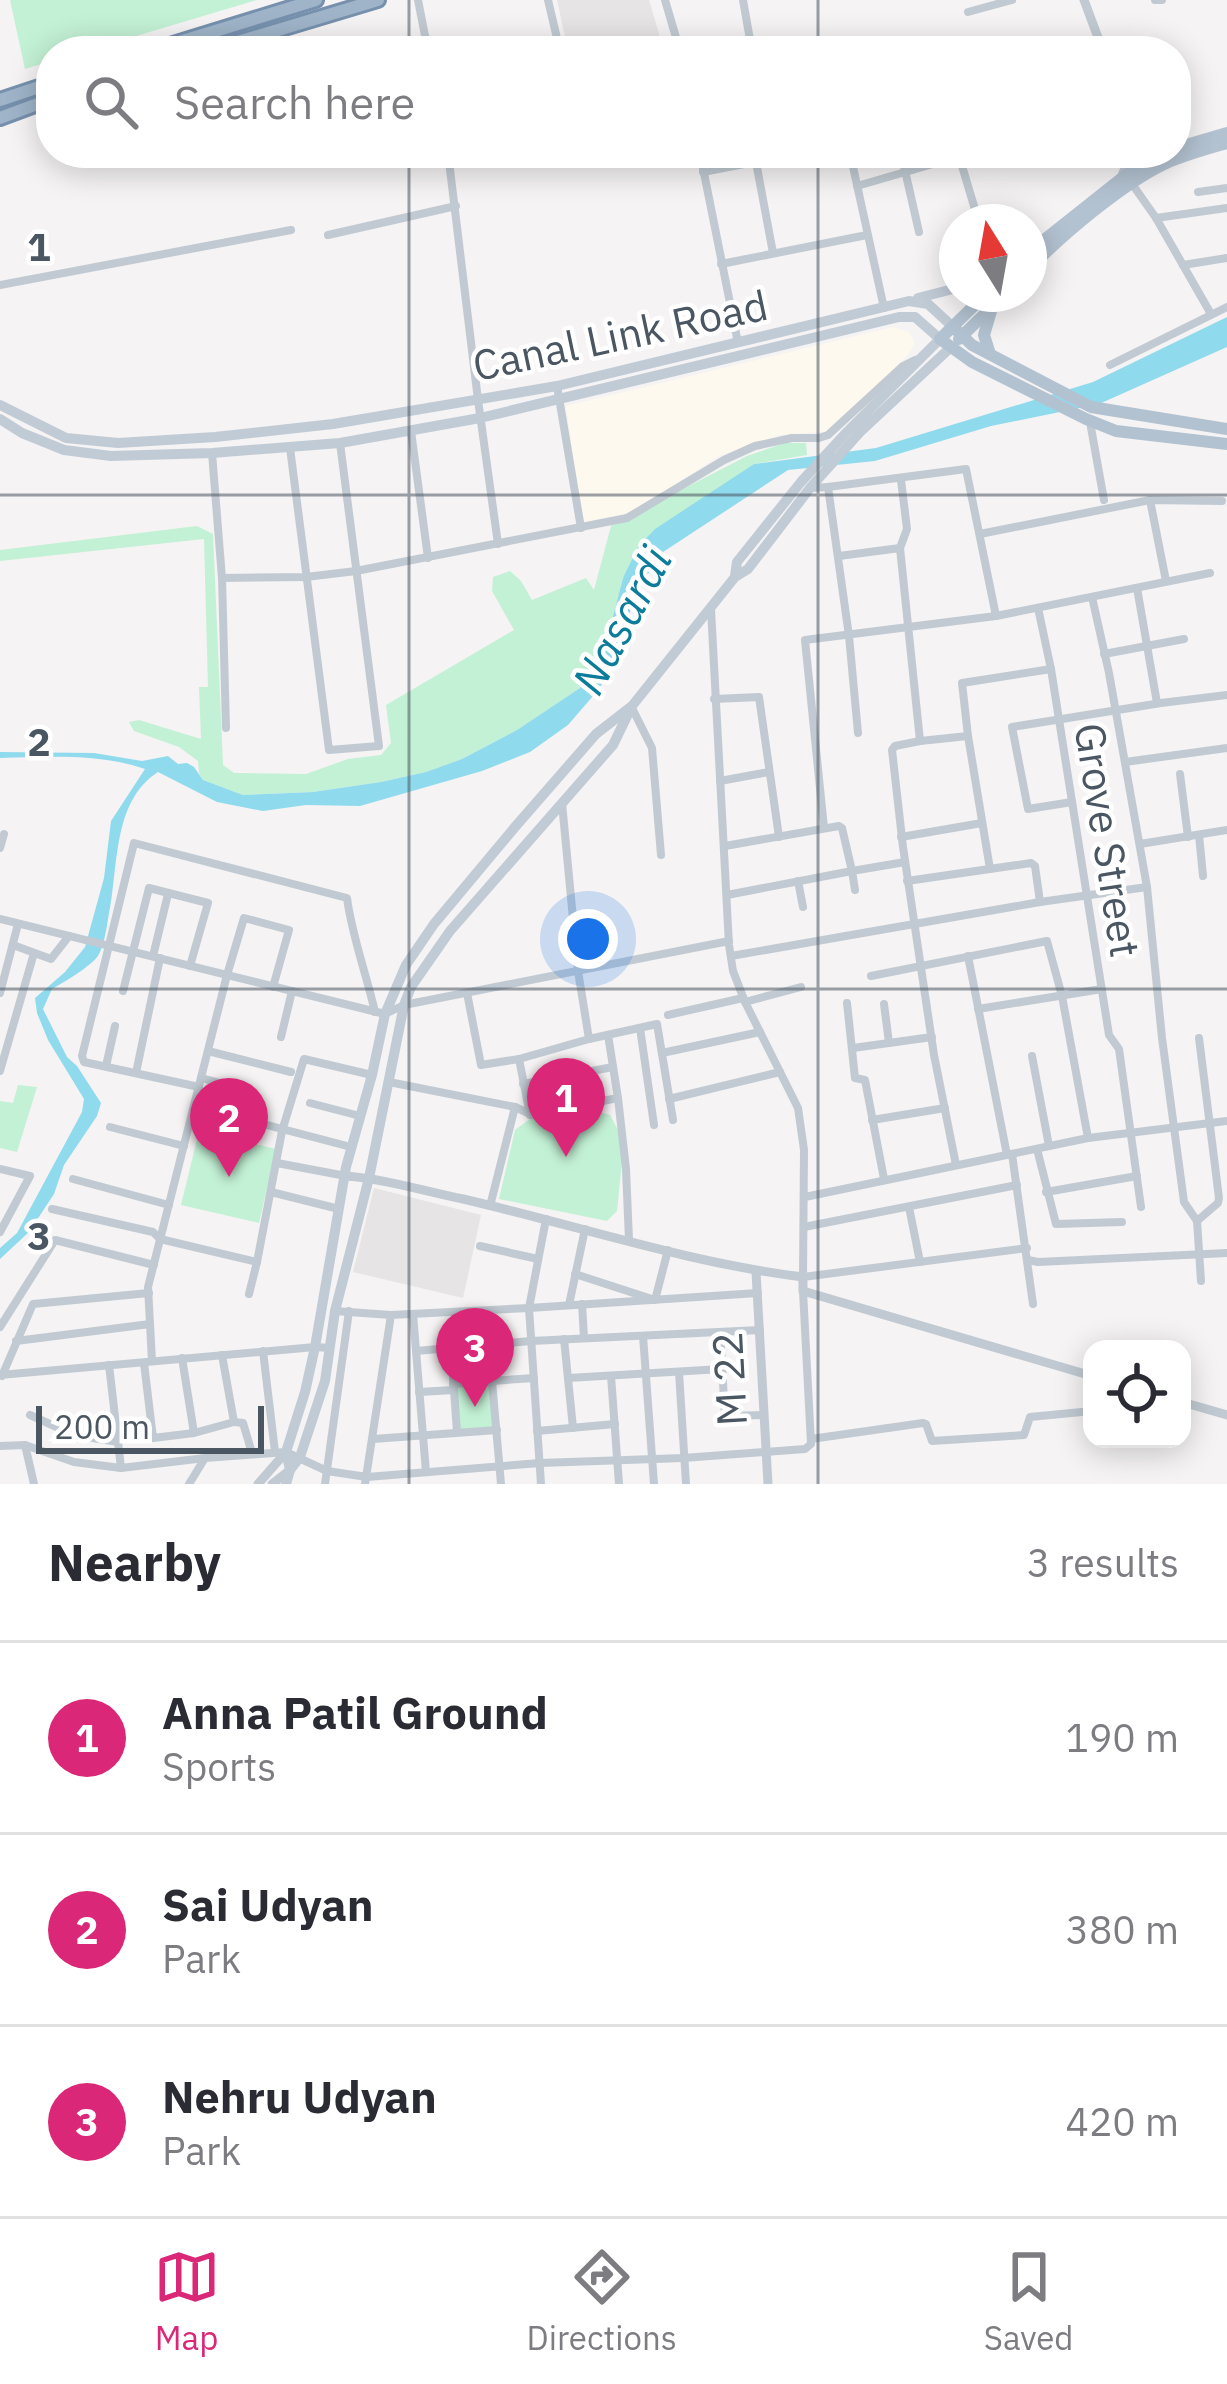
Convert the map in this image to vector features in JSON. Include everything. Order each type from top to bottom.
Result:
[{"type":"highway","points":[[199,36],[316,0]]},
{"type":"highway","points":[[258,36],[378,0]]},
{"type":"highway","points":[[0,100],[36,88]]},
{"type":"highway","points":[[0,118],[36,105]]},
{"type":"main road","points":[[1191,144],[1227,133]]},
{"type":"main road","points":[[1191,154],[1227,143]]},
{"type":"main road","points":[[1047,252],[1135,168]]},
{"type":"main road","points":[[1047,239],[1126,180],[1135,168]]},
{"type":"main road","points":[[909,301],[939,293]]},
{"type":"main road","name":"Canal Link Road","points":[[0,419],[64,450],[111,456],[340,442],[480,418],[909,301],[928,304],[1041,390]]},
{"type":"main road","points":[[286,1484],[325,1381],[335,1311],[411,987],[450,931],[613,745],[632,706],[735,577],[737,562],[979,312]]},
{"type":"main road","points":[[990,312],[984,329],[990,355]]},
{"type":"main road","name":"Canal Link Road","points":[[0,405],[67,438],[152,442],[333,424],[478,400],[558,393],[899,316],[919,320],[945,343],[1116,431],[1227,444]]},
{"type":"main road","points":[[815,484],[846,433],[898,376],[945,343]]},
{"type":"main road","name":"Canal Link Road","points":[[1086,414],[1227,429]]},
{"type":"main road","points":[[290,1470],[280,1452],[305,1392],[351,1147],[372,1075],[380,1013],[434,924],[596,734],[632,706]]},
{"type":"street","points":[[418,0],[425,36]]},
{"type":"street","points":[[548,0],[556,36]]},
{"type":"street","points":[[665,0],[676,36]]},
{"type":"street","points":[[743,0],[749,36]]},
{"type":"street","points":[[968,12],[1012,0]]},
{"type":"street","points":[[1084,0],[1097,36]]},
{"type":"street","points":[[450,168],[498,545]]},
{"type":"street","points":[[702,168],[738,344]]},
{"type":"street","points":[[703,172],[724,168]]},
{"type":"street","points":[[757,168],[772,253]]},
{"type":"street","points":[[853,168],[884,308]]},
{"type":"street","points":[[904,168],[919,232]]},
{"type":"street","points":[[857,186],[918,168]]},
{"type":"street","points":[[963,168],[973,204]]},
{"type":"street","points":[[1126,180],[1156,218],[1211,314]]},
{"type":"street","points":[[1198,192],[1227,188]]},
{"type":"street","points":[[328,235],[456,206]]},
{"type":"street","points":[[1156,218],[1227,208]]},
{"type":"street","points":[[0,285],[291,230]]},
{"type":"street","points":[[721,264],[867,236]]},
{"type":"street","points":[[1184,265],[1227,258]]},
{"type":"street","points":[[1110,365],[1227,308]]},
{"type":"street","points":[[222,578],[356,571],[627,518],[755,446],[828,435],[898,376]]},
{"type":"street","points":[[558,393],[581,528]]},
{"type":"street","points":[[1086,414],[1104,500]]},
{"type":"street","points":[[411,430],[428,558]]},
{"type":"street","points":[[290,448],[329,751],[379,746],[340,442]]},
{"type":"street","points":[[212,453],[222,578],[226,728]]},
{"type":"street","points":[[858,734],[839,556],[815,484],[966,469],[996,616]]},
{"type":"street","points":[[901,479],[907,529],[900,548],[920,741]]},
{"type":"street","points":[[980,534],[1150,500],[1222,501]]},
{"type":"street","points":[[1150,500],[1166,582]]},
{"type":"street","points":[[839,556],[900,548]]},
{"type":"street","points":[[824,828],[805,642],[996,616],[1210,573]]},
{"type":"street","points":[[1137,588],[1157,703]]},
{"type":"street","points":[[1092,597],[1147,887],[1184,1202],[1197,1221],[1201,1281]]},
{"type":"street","points":[[0,1446],[25,1444],[74,1462],[121,1468],[280,1452],[366,1480],[540,1463],[766,1453],[805,1449],[811,1444],[803,1292],[804,1150],[798,1108],[733,971],[710,608]]},
{"type":"street","points":[[1038,608],[1051,669]]},
{"type":"street","points":[[1104,654],[1184,639]]},
{"type":"street","name":"Grove Street","points":[[968,736],[962,683],[1051,669],[1109,1035],[1119,1049],[1141,1208]]},
{"type":"street","points":[[1072,802],[1028,809],[1012,727],[1227,695]]},
{"type":"street","points":[[714,699],[759,697],[778,837]]},
{"type":"street","points":[[632,706],[652,748],[661,855]]},
{"type":"street","points":[[956,1165],[904,862],[895,746],[968,736],[990,869]]},
{"type":"street","points":[[1125,762],[1227,748]]},
{"type":"street","points":[[720,782],[769,772]]},
{"type":"street","points":[[1180,774],[1203,876]]},
{"type":"street","points":[[562,801],[589,1039]]},
{"type":"street","points":[[902,837],[982,823]]},
{"type":"street","points":[[725,846],[839,826],[855,890]]},
{"type":"street","points":[[1140,844],[1227,830]]},
{"type":"street","points":[[0,848],[4,834]]},
{"type":"street","points":[[240,1088],[84,1061],[134,843],[347,898],[351,928],[380,1013]]},
{"type":"street","points":[[727,895],[904,862]]},
{"type":"street","points":[[908,880],[1033,863],[1040,902]]},
{"type":"street","points":[[798,881],[803,907]]},
{"type":"street","points":[[731,956],[1147,887]]},
{"type":"street","points":[[123,991],[149,888],[208,903],[190,966]]},
{"type":"street","points":[[136,1073],[168,893]]},
{"type":"street","points":[[252,1453],[247,1430],[239,1420],[153,1438],[149,1293],[244,918],[289,930],[273,987]]},
{"type":"street","points":[[0,920],[380,1013],[729,941]]},
{"type":"street","points":[[0,993],[18,924]]},
{"type":"street","points":[[13,945],[51,959],[70,936]]},
{"type":"street","points":[[871,976],[1048,941],[1088,1138]]},
{"type":"street","points":[[0,1071],[34,953]]},
{"type":"street","points":[[968,956],[1017,1185],[1033,1304]]},
{"type":"street","points":[[668,1016],[801,987]]},
{"type":"street","points":[[978,1010],[1102,989]]},
{"type":"street","points":[[281,1037],[292,991]]},
{"type":"street","points":[[466,993],[481,1065],[658,1024],[673,1120]]},
{"type":"street","points":[[847,1003],[855,1078],[865,1080],[884,1179]]},
{"type":"street","points":[[884,1004],[890,1042]]},
{"type":"street","points":[[106,1066],[115,1026]]},
{"type":"street","points":[[640,1028],[654,1125]]},
{"type":"street","points":[[662,1053],[760,1032]]},
{"type":"street","points":[[608,1035],[626,1169],[629,1240]]},
{"type":"street","points":[[853,1048],[932,1037]]},
{"type":"street","points":[[1197,1221],[1219,1198],[1199,1038]]},
{"type":"street","points":[[208,1051],[291,1072]]},
{"type":"street","points":[[1032,1056],[1049,1146]]},
{"type":"street","points":[[249,1294],[283,1131],[304,1059],[372,1075]]},
{"type":"street","points":[[518,1059],[528,1113]]},
{"type":"street","points":[[523,1084],[614,1067]]},
{"type":"street","points":[[670,1100],[780,1072]]},
{"type":"street","points":[[389,1082],[515,1107],[530,1115],[618,1098]]},
{"type":"street","points":[[310,1102],[362,1116]]},
{"type":"street","points":[[194,1106],[351,1147]]},
{"type":"street","points":[[490,1206],[515,1107]]},
{"type":"street","points":[[872,1120],[945,1108]]},
{"type":"street","points":[[805,1197],[1088,1138],[1227,1121]]},
{"type":"street","points":[[110,1127],[184,1146]]},
{"type":"street","points":[[1037,1149],[1056,1225],[1122,1222]]},
{"type":"street","points":[[277,1163],[369,1178],[757,1271],[803,1277],[1027,1248]]},
{"type":"street","points":[[0,1169],[30,1176],[0,1234]]},
{"type":"street","points":[[1046,1192],[1137,1175]]},
{"type":"street","points":[[73,1180],[169,1205]]},
{"type":"street","points":[[804,1227],[1017,1185]]},
{"type":"street","points":[[271,1192],[339,1209]]},
{"type":"street","points":[[909,1207],[920,1262]]},
{"type":"street","points":[[52,1209],[256,1262]]},
{"type":"street","points":[[541,1484],[529,1307],[546,1220]]},
{"type":"street","points":[[569,1305],[585,1229]]},
{"type":"street","points":[[0,1327],[55,1240],[154,1265]]},
{"type":"street","points":[[480,1246],[538,1259]]},
{"type":"street","points":[[655,1300],[668,1250]]},
{"type":"street","points":[[1028,1260],[1227,1253]]},
{"type":"street","name":"M 22","points":[[757,1271],[768,1484]]},
{"type":"street","points":[[575,1274],[655,1300]]},
{"type":"street","points":[[803,1292],[1083,1373]]},
{"type":"street","points":[[149,1293],[33,1304],[1,1376],[329,1348]]},
{"type":"street","points":[[335,1311],[391,1315],[758,1293]]},
{"type":"street","points":[[581,1304],[584,1339]]},
{"type":"street","points":[[325,1484],[349,1311]]},
{"type":"street","points":[[413,1314],[426,1472]]},
{"type":"street","points":[[366,1480],[391,1315]]},
{"type":"street","points":[[16,1341],[150,1324]]},
{"type":"street","points":[[416,1351],[760,1330]]},
{"type":"street","points":[[720,1332],[725,1416],[764,1415]]},
{"type":"street","points":[[643,1336],[654,1484]]},
{"type":"street","points":[[564,1340],[572,1428]]},
{"type":"street","points":[[451,1349],[457,1432]]},
{"type":"street","points":[[258,1484],[280,1452],[263,1351]]},
{"type":"street","points":[[222,1355],[234,1422]]},
{"type":"street","points":[[182,1358],[194,1433]]},
{"type":"street","points":[[109,1365],[121,1468]]},
{"type":"street","points":[[568,1378],[722,1369]]},
{"type":"street","points":[[679,1372],[686,1484]]},
{"type":"street","points":[[611,1376],[619,1484]]},
{"type":"street","points":[[419,1392],[534,1378]]},
{"type":"street","points":[[492,1381],[501,1484]]},
{"type":"street","points":[[1191,1404],[1227,1414]]},
{"type":"street","points":[[811,1439],[923,1423],[934,1441],[1024,1435],[1030,1417],[1083,1412]]},
{"type":"street","points":[[30,1415],[74,1435],[118,1442]]},
{"type":"street","points":[[537,1431],[615,1424]]},
{"type":"street","points":[[373,1439],[497,1430]]},
{"type":"street","points":[[25,1444],[34,1484]]},
{"type":"street","points":[[188,1484],[205,1458]]},
{"type":"street","points":[[272,1484],[290,1470]]},
{"type":"shaded area","points":[[557,0],[649,0],[660,36],[565,36]]},
{"type":"shaded area","points":[[893,327],[909,332],[915,343],[832,431],[780,435],[719,456],[629,514],[583,525],[566,406]]},
{"type":"shaded area","points":[[374,1188],[481,1215],[463,1298],[353,1272]]},
{"type":"green space","points":[[10,0],[257,0],[136,36],[36,36],[36,66],[25,69]]},
{"type":"green space","points":[[785,443],[806,443],[807,455],[754,464],[702,499],[623,578],[601,662],[580,688],[462,759],[381,782],[243,795],[203,780],[198,761],[179,747],[134,731],[129,722],[139,720],[201,739],[199,687],[208,687],[204,539],[0,561],[0,550],[197,526],[213,534],[223,765],[234,773],[306,774],[348,759],[381,755],[391,743],[386,705],[514,630],[492,591],[493,577],[510,571],[532,600],[586,578],[594,590],[611,526],[747,456]]},
{"type":"green space","points":[[18,1085],[37,1087],[17,1152],[0,1148],[0,1101],[13,1103]]},
{"type":"green space","points":[[580,1107],[610,1115],[624,1141],[617,1211],[607,1221],[499,1199],[515,1130],[530,1119]]},
{"type":"green space","points":[[199,1131],[276,1149],[259,1223],[181,1205]]},
{"type":"green space","points":[[491,1384],[494,1428],[460,1431],[456,1387]]},
{"type":"water","name":"Nasardi","points":[[1227,317],[1227,347],[1099,404],[991,426],[875,461],[788,470],[660,554],[636,594],[609,675],[568,725],[530,752],[360,806],[306,805],[263,811],[217,802],[158,772],[143,785],[124,819],[100,952],[52,989],[43,1009],[67,1057],[101,1103],[97,1116],[64,1165],[54,1194],[29,1232],[0,1259],[0,1248],[17,1233],[82,1112],[84,1099],[48,1040],[35,998],[85,947],[104,878],[111,821],[145,769],[92,758],[0,758],[0,752],[94,753],[142,761],[168,756],[194,767],[203,780],[243,795],[313,792],[426,772],[517,730],[580,688],[601,662],[623,578],[638,547],[655,529],[754,464],[876,448],[1093,382]]},
{"type":"place","name":"Anna Patil Ground","points":[[566,1157]]},
{"type":"place","name":"Sai Udyan","points":[[229,1177]]},
{"type":"place","name":"Nehru Udyan","points":[[475,1407]]}]
